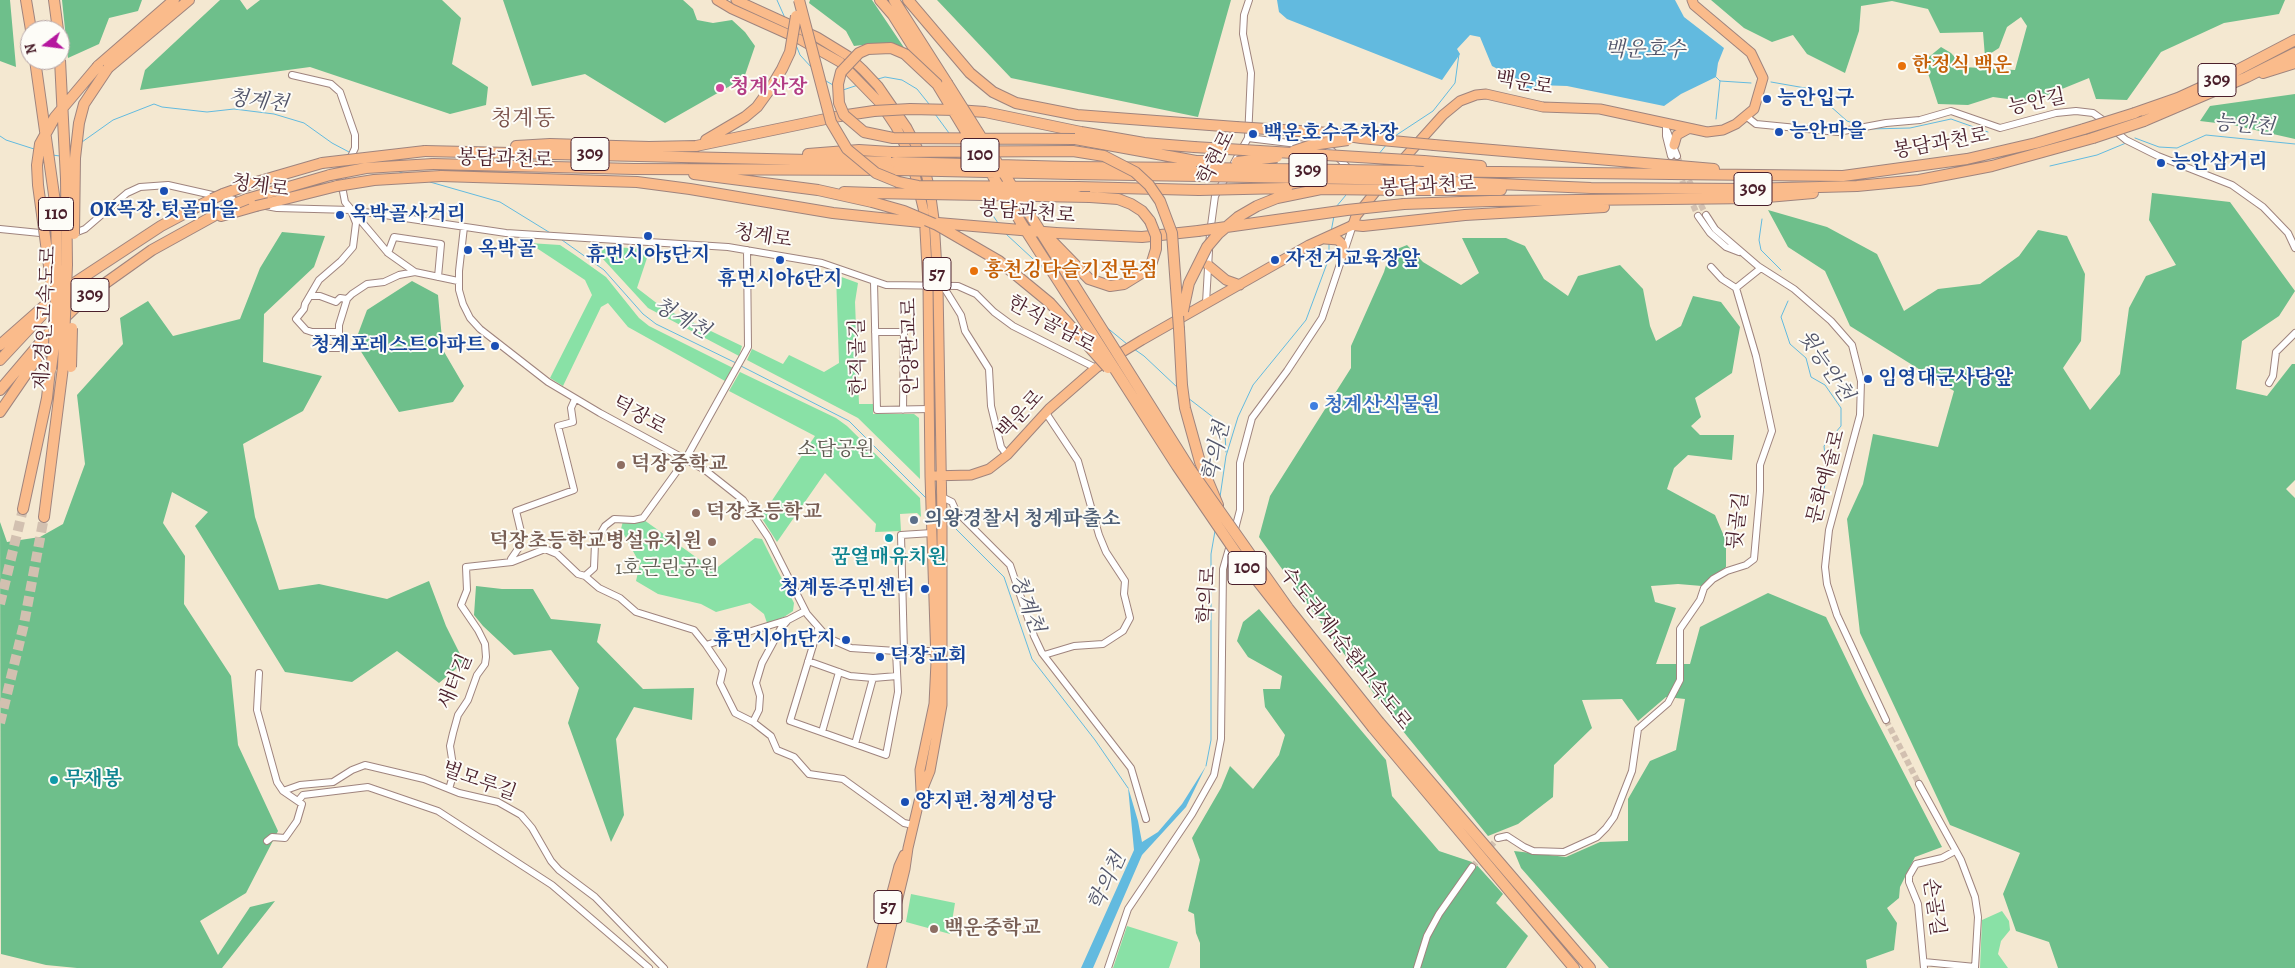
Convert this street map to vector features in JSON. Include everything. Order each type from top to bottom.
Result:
[{"type":"highway","points":[[26,0],[29,20]]},
{"type":"highway","points":[[54,0],[57,20]]},
{"type":"highway","points":[[51,370],[52,290],[38,185],[37,165],[40,144],[55,117],[103,67],[174,0]]},
{"type":"highway","points":[[67,367],[75,158],[84,104],[103,67],[189,0]]},
{"type":"highway","points":[[696,146],[745,117],[757,107],[782,69],[790,52],[797,0]]},
{"type":"highway","points":[[797,0],[831,122],[847,149],[876,173],[898,182],[918,186],[1199,190],[1321,189]]},
{"type":"highway","name":"수도권제1순환고속도로","points":[[880,0],[897,12],[1033,220],[1190,469],[1224,520],[1288,608],[1376,725],[1590,968]]},
{"type":"highway","name":"수도권제1순환고속도로","points":[[894,0],[897,12],[937,84],[1023,226],[1177,466],[1241,560],[1574,968]]},
{"type":"highway","points":[[908,0],[970,73],[993,92],[1016,103],[1076,116],[1330,133],[1434,145],[1782,176]]},
{"type":"highway","points":[[2258,60],[2295,35]]},
{"type":"highway","name":"봉담과천로","points":[[1410,180],[1572,174],[1843,176],[1968,159],[2036,144],[2178,98],[2295,40]]},
{"type":"highway","points":[[937,84],[905,54],[891,48],[880,48],[859,53],[848,63],[841,72],[837,91],[844,115],[864,132],[878,136],[892,138],[1074,139],[1199,168],[1278,157],[1312,145],[1361,138]]},
{"type":"highway","name":"봉담과천로","points":[[0,345],[59,293],[161,226],[223,194],[267,178],[322,163],[425,151],[482,151],[755,159],[897,166],[1071,170],[1199,168],[1591,188],[1746,189],[1857,186],[1919,180],[1983,167],[2094,138],[2144,121],[2247,77],[2295,53]]},
{"type":"highway","points":[[2247,77],[2295,63]]},
{"type":"highway","name":"제2경인고속도로","points":[[22,509],[47,398],[51,370],[57,277],[56,209],[36,70]]},
{"type":"highway","name":"제2경인고속도로","points":[[44,517],[67,367],[67,217],[60,70]]},
{"type":"highway","name":"봉담과천로","points":[[482,151],[550,144],[649,147],[696,146],[840,116],[874,111],[910,109],[985,112],[1144,143],[1424,161],[1572,174]]},
{"type":"highway","points":[[755,159],[859,150],[892,152],[1073,151],[1104,156],[1134,172],[1149,185],[1160,201],[1172,232],[1182,385],[1191,434],[1200,462],[1224,520]]},
{"type":"highway","name":"봉담과천로","points":[[0,390],[46,336],[86,297],[106,285],[152,250],[236,203],[330,175],[366,168],[433,164],[634,169],[897,166]]},
{"type":"highway","points":[[634,169],[751,180],[873,198],[1090,197],[1118,199],[1142,211],[1150,221],[1156,236],[1156,249],[1152,262],[1136,279],[1124,284],[1110,286],[1089,279],[1033,220]]},
{"type":"highway","name":"봉담과천로","points":[[200,222],[339,184],[441,176],[637,182],[690,189],[833,214],[1056,233],[1142,236],[1198,231],[1404,204],[1490,201],[1756,198],[1817,193],[1857,186]]},
{"type":"highway","points":[[1179,329],[1189,283],[1198,263],[1218,234],[1238,217],[1257,206],[1277,198],[1321,189],[1410,180]]},
{"type":"highway","points":[[873,198],[938,225],[999,261],[1050,303],[1134,399]]},
{"type":"highway","points":[[1353,225],[1363,226],[1465,215],[1671,205],[1756,198]]},
{"type":"highway","name":"봉담과천로","points":[[0,360],[48,309],[93,271]]},
{"type":"highway","name":"봉담과천로","points":[[0,412],[44,347],[106,285]]},
{"type":"main road","name":"안양판교로","points":[[717,0],[732,9],[798,39],[834,59],[868,90],[896,127],[910,156],[924,212],[928,286],[932,533],[942,705],[930,771],[921,793],[913,825],[906,869],[881,968]]},
{"type":"main road","name":"안양판교로","points":[[736,0],[796,27],[848,56],[878,86],[908,128],[922,156],[934,219],[940,286],[941,476],[942,498],[949,513],[942,532],[939,651]]},
{"type":"main road","points":[[1692,0],[1694,5],[1751,53],[1763,78],[1754,109],[1746,117]]},
{"type":"main road","name":"백운로","points":[[1353,225],[1356,216],[1373,194],[1443,115],[1460,101],[1472,96],[1486,94],[1543,107],[1600,109],[1667,127],[1707,132],[1723,130],[1746,117]]},
{"type":"main road","points":[[1674,145],[1677,135],[1688,129]]},
{"type":"main road","points":[[1206,303],[1309,245],[1324,238],[1335,236],[1353,225]]},
{"type":"main road","points":[[1335,236],[1342,244],[1344,254]]},
{"type":"main road","points":[[1208,266],[1218,276],[1240,285]]},
{"type":"main road","name":"백운로","points":[[930,476],[971,475],[989,469],[1008,455],[1046,412],[1096,368],[1206,303]]},
{"type":"main road","name":"안양판교로","points":[[872,968],[899,866],[908,848]]},
{"type":"street","name":"학현로","points":[[1206,303],[1215,196],[1248,138],[1251,73],[1243,34],[1244,15],[1248,0]]},
{"type":"street","points":[[292,75],[331,84],[340,92],[356,135],[354,148],[339,184],[345,202],[351,210],[388,253],[415,272],[458,280]]},
{"type":"street","name":"능안길","points":[[1746,117],[1756,124],[1838,132],[1886,123],[1920,120],[1950,111],[2000,128],[2065,112],[2093,113],[2126,140],[2141,148],[2232,185],[2263,207],[2288,233],[2295,248]]},
{"type":"street","points":[[1667,127],[1674,145],[1674,156],[1666,136],[1667,127]]},
{"type":"street","points":[[1248,138],[1325,147],[1332,151],[1373,194]]},
{"type":"street","name":"청계로","points":[[0,229],[66,236],[85,229],[127,193],[153,185],[182,187],[202,194],[277,208],[351,210],[531,235],[747,250],[822,263],[886,285],[940,286]]},
{"type":"street","points":[[338,332],[312,332],[296,319],[319,280],[341,261],[353,247],[356,223],[351,210]]},
{"type":"street","name":"문화예술로","points":[[1706,215],[1715,229],[1761,268],[1794,289],[1831,321],[1852,345],[1859,367],[1862,390],[1860,415],[1829,530],[1825,567],[1827,584],[1837,615],[1886,720]]},
{"type":"street","name":"문화예술로","points":[[1698,216],[1710,233],[1726,247],[1742,253]]},
{"type":"street","name":"학의로","points":[[1108,968],[1128,910],[1192,814],[1214,775],[1221,739],[1223,569],[1240,510],[1240,463],[1252,418],[1287,371],[1322,318],[1353,225]]},
{"type":"street","name":"덕장로","points":[[464,227],[458,280],[462,304],[470,318],[480,329],[548,382],[575,399],[705,470],[743,500],[768,537],[805,611],[818,629],[828,638],[851,648],[904,652],[939,651]]},
{"type":"street","points":[[388,253],[394,237],[442,244],[438,277]]},
{"type":"street","points":[[747,250],[748,348],[684,460],[643,518],[634,520],[614,518],[605,526],[595,543],[594,568],[585,576],[599,588],[620,598],[636,612],[694,630],[723,670],[720,682],[735,713],[753,722],[771,736],[777,750],[794,757],[809,774],[843,779],[904,823],[913,825]]},
{"type":"street","points":[[1711,267],[1722,280],[1736,288],[1761,268]]},
{"type":"street","points":[[326,348],[340,348],[338,332],[347,299],[367,284],[384,282],[399,275],[415,272]]},
{"type":"street","name":"한직골길","points":[[874,282],[877,410],[929,409]]},
{"type":"street","points":[[940,286],[960,315],[965,331],[989,369],[991,406],[1001,447],[1008,455]]},
{"type":"street","name":"한직골남로","points":[[940,286],[958,286],[976,294],[994,312],[1013,326],[1096,368]]},
{"type":"street","name":"뒷골길","points":[[1498,838],[1507,836],[1524,848],[1533,851],[1564,852],[1597,836],[1606,828],[1614,817],[1632,771],[1638,729],[1668,704],[1680,680],[1680,629],[1700,600],[1704,588],[1713,579],[1727,571],[1746,566],[1754,559],[1760,491],[1760,465],[1772,431],[1756,356],[1736,288]]},
{"type":"street","points":[[310,296],[320,296],[336,302],[340,298],[347,299]]},
{"type":"street","points":[[875,332],[904,332],[903,410]]},
{"type":"street","points":[[2269,383],[2273,376],[2276,352],[2295,333]]},
{"type":"street","points":[[512,562],[520,546],[522,536],[516,510],[574,490],[558,426],[573,422],[571,408],[575,399]]},
{"type":"street","points":[[1044,655],[1074,646],[1104,644],[1123,631],[1130,618],[1124,594],[1125,581],[1106,552],[1099,535],[1078,461],[1046,412]]},
{"type":"street","points":[[942,498],[952,502],[949,513],[1010,565],[1034,636],[1044,655],[1131,768],[1146,819]]},
{"type":"street","points":[[904,652],[901,535],[932,533]]},
{"type":"street","name":"새터길","points":[[449,789],[454,772],[450,746],[458,715],[468,700],[477,675],[485,664],[486,657],[485,644],[478,630],[461,606],[467,590],[466,566],[512,562],[545,549],[557,554],[578,574],[585,576]]},
{"type":"street","points":[[706,645],[788,620],[805,611]]},
{"type":"street","points":[[753,722],[759,710],[760,696],[756,683],[762,663],[771,644],[788,620]]},
{"type":"street","points":[[818,629],[790,721],[886,754],[898,692],[896,651]]},
{"type":"street","points":[[808,661],[850,676],[872,678],[897,676]]},
{"type":"street","points":[[822,732],[839,672]]},
{"type":"street","points":[[259,673],[257,710],[277,782],[283,791],[302,804],[296,821],[285,838],[272,837],[267,841]]},
{"type":"street","points":[[855,744],[872,678]]},
{"type":"street","name":"벌모루길","points":[[283,791],[300,786],[333,782],[352,770],[365,766],[424,779],[449,789],[498,802],[521,815],[532,828],[551,861],[559,870],[594,897],[664,968]]},
{"type":"street","points":[[1919,784],[1968,876],[1975,897],[1978,917],[1975,968],[1946,964],[1924,965]]},
{"type":"street","points":[[298,801],[304,795],[368,787],[438,811],[552,885],[649,968]]},
{"type":"street","name":"손골길","points":[[1924,965],[1918,904],[1909,882],[1909,876],[1916,864],[1942,858],[1955,851]]},
{"type":"street","points":[[1417,968],[1427,936],[1439,914],[1472,867]]},
{"type":"green space","points":[[0,0],[10,0],[16,67],[0,61]]},
{"type":"green space","points":[[62,0],[142,0],[138,11],[109,18],[99,44],[70,57],[70,20],[64,20]]},
{"type":"green space","points":[[220,0],[240,0],[247,10],[260,0],[442,0],[461,18],[452,64],[488,87],[486,105],[450,114],[310,67],[140,90],[145,70]]},
{"type":"green space","points":[[503,0],[683,0],[693,9],[697,20],[713,23],[732,20],[745,32],[755,46],[744,78],[665,123],[585,74],[532,86]]},
{"type":"green space","points":[[810,0],[872,0],[907,52],[880,43],[854,46],[846,31],[809,3]]},
{"type":"green space","points":[[937,0],[1231,0],[1198,117],[1011,78]]},
{"type":"green space","points":[[1711,0],[2285,0],[2279,14],[2224,23],[2161,52],[2127,100],[2096,99],[2089,78],[2030,102],[1993,97],[1968,105],[1938,104],[1924,61],[1941,47],[1951,53],[1964,67],[2015,70],[2027,26],[2021,17],[2007,27],[1999,48],[1985,57],[1983,32],[1940,33],[1928,9],[1892,1],[1861,6],[1859,31],[1845,73],[1807,54],[1793,35],[1772,42],[1744,28]]},
{"type":"green space","points":[[2295,94],[2295,139],[2233,125],[2200,121],[2210,106]]},
{"type":"green space","points":[[2152,193],[2230,202],[2295,291],[2279,316],[2242,341],[2236,389],[2267,396],[2292,364],[2295,364],[2295,480],[2286,489],[2295,498],[2295,968],[2058,968],[2049,942],[2016,931],[2003,894],[2020,853],[1950,825],[1860,633],[1847,519],[1863,484],[1873,434],[1938,447],[1954,391],[1850,326],[1825,271],[1788,247],[1768,210],[1827,227],[1877,254],[1904,311],[1938,289],[1980,284],[2019,256],[2038,230],[2067,236],[2085,274],[2081,341],[2063,368],[2090,410],[2120,374],[2129,308],[2146,276],[2176,265],[2149,220]]},
{"type":"green space","points":[[282,232],[325,236],[314,267],[264,314],[263,362],[322,376],[303,411],[243,444],[255,517],[279,590],[319,584],[387,599],[429,581],[446,626],[464,662],[439,683],[397,651],[352,682],[285,672],[195,526],[208,512],[172,492],[163,523],[185,556],[184,604],[231,676],[238,745],[278,831],[246,893],[200,921],[218,955],[250,907],[275,901],[222,968],[77,968],[46,965],[1,954],[0,522],[7,542],[40,537],[63,524],[85,464],[77,395],[123,344],[120,318],[148,301],[173,336],[240,319],[260,268]]},
{"type":"green space","points":[[1462,238],[1506,238],[1525,246],[1544,279],[1568,296],[1578,276],[1620,265],[1643,289],[1650,326],[1656,341],[1681,326],[1693,296],[1721,302],[1740,327],[1732,373],[1695,398],[1701,417],[1691,426],[1700,435],[1734,435],[1732,460],[1688,455],[1674,468],[1667,489],[1715,515],[1726,541],[1726,567],[1702,586],[1678,584],[1651,586],[1655,602],[1676,608],[1656,664],[1690,664],[1700,627],[1768,593],[1826,617],[1864,696],[1942,847],[1915,857],[1900,887],[1899,898],[1887,908],[1897,923],[1894,950],[1866,960],[1867,968],[1609,968],[1521,868],[1514,851],[1566,857],[1600,842],[1628,841],[1628,799],[1650,761],[1676,750],[1685,699],[1666,697],[1638,721],[1622,699],[1582,700],[1592,728],[1554,765],[1553,797],[1518,824],[1488,836],[1394,720],[1259,537],[1270,496],[1351,368],[1351,346],[1384,272],[1390,252],[1407,245],[1423,262],[1461,285],[1479,273]]},
{"type":"green space","points":[[529,243],[560,245],[575,255],[606,277],[639,318],[649,326],[733,368],[725,381],[628,327],[608,303],[601,307],[563,386],[550,378],[592,295],[585,280]]},
{"type":"green space","points":[[591,246],[650,249],[637,288],[663,308],[742,346],[739,356],[648,308]]},
{"type":"green space","points":[[836,275],[858,283],[855,302],[859,404],[873,404],[873,414],[914,414],[919,418],[920,479],[858,418],[747,360],[752,349],[783,364],[789,355],[824,372],[839,363]]},
{"type":"green space","points":[[412,281],[438,295],[443,350],[464,386],[453,402],[399,412],[355,342],[367,310]]},
{"type":"green space","name":"소담공원","points":[[740,372],[836,418],[847,426],[920,498],[921,517],[917,513],[900,514],[901,531],[875,532],[876,524],[825,473],[777,542],[761,517],[815,436],[729,391]]},
{"type":"green space","name":"1호근린공원","points":[[644,520],[714,570],[755,538],[762,539],[794,603],[793,611],[784,617],[767,623],[764,614],[750,603],[716,612],[701,604],[658,594],[636,581],[640,564],[621,529],[623,521]]},
{"type":"green space","points":[[476,586],[502,589],[533,589],[551,619],[601,624],[597,642],[643,689],[694,688],[692,720],[634,707],[616,739],[624,815],[611,842],[568,723],[579,688],[551,650],[514,655],[483,626],[474,615]]},
{"type":"green space","points":[[1259,609],[1386,760],[1392,796],[1439,851],[1475,863],[1503,894],[1496,903],[1528,936],[1506,968],[1200,968],[1200,943],[1196,933],[1194,914],[1188,911],[1200,860],[1192,838],[1221,788],[1230,766],[1253,789],[1279,755],[1285,735],[1265,707],[1263,689],[1280,689],[1282,676],[1248,657],[1237,641],[1243,622]]},
{"type":"green space","points":[[911,894],[955,903],[950,934],[906,922]]},
{"type":"green space","points":[[2002,911],[2009,921],[2010,930],[2001,941],[1998,954],[2008,968],[1980,968],[1982,920]]},
{"type":"green space","points":[[1127,926],[1178,942],[1169,968],[1113,968]]},
{"type":"water","name":"백운호수","points":[[1277,0],[1675,0],[1684,17],[1724,48],[1718,63],[1716,77],[1681,94],[1664,106],[1567,86],[1537,85],[1527,92],[1509,75],[1492,66],[1480,37],[1470,35],[1457,49],[1460,54],[1442,80],[1287,19],[1279,12]]},
{"type":"water","name":"학의천","points":[[1206,766],[1186,807],[1142,855],[1093,968],[1081,968],[1134,850],[1128,787],[1142,842],[1158,832],[1182,804]]},
{"type":"waterway","points":[[777,0],[785,18]]},
{"type":"waterway","points":[[796,45],[800,55],[812,68]]},
{"type":"waterway","name":"학의천","points":[[1395,136],[1433,111],[1455,83],[1459,54]]},
{"type":"waterway","points":[[878,79],[885,77],[902,80],[917,89],[929,104]]},
{"type":"waterway","name":"능안천","points":[[1716,77],[1720,81],[1751,83]]},
{"type":"waterway","points":[[826,81],[833,85]]},
{"type":"waterway","name":"윗능안천","points":[[1716,119],[1720,81]]},
{"type":"waterway","name":"능안천","points":[[1771,82],[1811,89],[1847,121],[1859,125]]},
{"type":"waterway","points":[[843,90],[858,85]]},
{"type":"waterway","name":"청계천","points":[[82,142],[113,120],[154,104],[162,107],[207,112],[234,109],[274,114],[304,123],[332,143],[349,152]]},
{"type":"waterway","points":[[935,114],[949,133]]},
{"type":"waterway","name":"능안천","points":[[1870,129],[1910,128],[1951,119],[1988,132]]},
{"type":"waterway","name":"능안천","points":[[2135,138],[2159,147],[2177,148],[2206,135],[2295,144]]},
{"type":"waterway","name":"청계천","points":[[0,136],[6,140],[34,149]]},
{"type":"waterway","name":"능안천","points":[[2050,166],[2097,155],[2126,143]]},
{"type":"waterway","name":"학의천","points":[[1378,155],[1387,144]]},
{"type":"waterway","name":"청계천","points":[[52,155],[60,156]]},
{"type":"waterway","name":"청계천","points":[[397,171],[405,174]]},
{"type":"waterway","name":"청계천","points":[[430,182],[500,202],[552,234]]},
{"type":"waterway","name":"학의천","points":[[1336,207],[1346,195]]},
{"type":"waterway","points":[[982,199],[998,223]]},
{"type":"waterway","name":"학의천","points":[[1331,232],[1334,216]]},
{"type":"waterway","name":"윗능안천","points":[[1762,219],[1759,240],[1761,250],[1781,270]]},
{"type":"waterway","points":[[1006,234],[1045,270]]},
{"type":"waterway","name":"청계천","points":[[562,240],[604,270],[643,314],[656,324],[736,363]]},
{"type":"waterway","name":"학의천","points":[[1220,497],[1226,456],[1238,417],[1253,385],[1306,320],[1329,258],[1329,243]]},
{"type":"waterway","name":"윗능안천","points":[[1788,301],[1781,317],[1790,344],[1806,358],[1811,377],[1825,385],[1841,408],[1841,426],[1824,446],[1827,475],[1821,503]]},
{"type":"waterway","points":[[1105,326],[1127,344]]},
{"type":"waterway","points":[[1134,349],[1178,388]]},
{"type":"waterway","name":"청계천","points":[[741,366],[849,421],[927,499]]},
{"type":"waterway","points":[[1188,398],[1218,421],[1225,434],[1226,452]]},
{"type":"waterway","name":"청계천","points":[[945,518],[1004,577],[1032,659],[1095,740],[1128,788]]},
{"type":"waterway","name":"학의천","points":[[1206,766],[1211,740],[1211,554],[1215,531]]},
{"type":"tunnel","points":[[1671,156],[1698,216]]},
{"type":"tunnel","points":[[1677,156],[1706,215]]},
{"type":"tunnel","points":[[0,604],[23,509]]},
{"type":"tunnel","points":[[0,723],[24,624],[44,517]]},
{"type":"tunnel","points":[[1886,720],[1919,784]]},
{"type":"tunnel","points":[[1472,867],[1498,838]]},
{"type":"place","name":"한정식 백운","points":[[1902,66]]},
{"type":"place","name":"청계산장","points":[[720,88]]},
{"type":"place","name":"능안입구","points":[[1767,99]]},
{"type":"place","name":"능안마을","points":[[1779,132]]},
{"type":"place","name":"백운호수주차장","points":[[1253,134]]},
{"type":"place","name":"능안삼거리","points":[[2161,163]]},
{"type":"place","name":"OK목장.텃골마을","points":[[164,191]]},
{"type":"place","name":"옥박골사거리","points":[[340,215]]},
{"type":"place","name":"휴먼시아5단지","points":[[648,236]]},
{"type":"place","name":"옥박골","points":[[468,250]]},
{"type":"place","name":"휴먼시아6단지","points":[[780,260]]},
{"type":"place","name":"자전거교육장앞","points":[[1275,260]]},
{"type":"place","name":"홍천깅다슬기전문점","points":[[974,271]]},
{"type":"place","name":"청계포레스트아파트","points":[[495,346]]},
{"type":"place","name":"임영대군사당앞","points":[[1868,379]]},
{"type":"place","name":"청계산식물원","points":[[1314,406]]},
{"type":"place","name":"덕장중학교","points":[[621,465]]},
{"type":"place","name":"덕장초등학교","points":[[696,513]]},
{"type":"place","name":"의왕경찰서 청계파출소","points":[[914,520]]},
{"type":"place","name":"꿈열매유치원","points":[[889,538]]},
{"type":"place","name":"덕장초등학교병설유치원","points":[[712,542]]},
{"type":"place","name":"청계동주민센터","points":[[925,589]]},
{"type":"place","name":"휴먼시아1단지","points":[[846,640]]},
{"type":"place","name":"덕장교회","points":[[880,657]]},
{"type":"place","name":"무재봉","points":[[54,780]]},
{"type":"place","name":"양지편.청계성당","points":[[905,802]]},
{"type":"place","name":"백운중학교","points":[[934,929]]},
{"type":"district","name":"청계동","points":[[523,120]]}]
